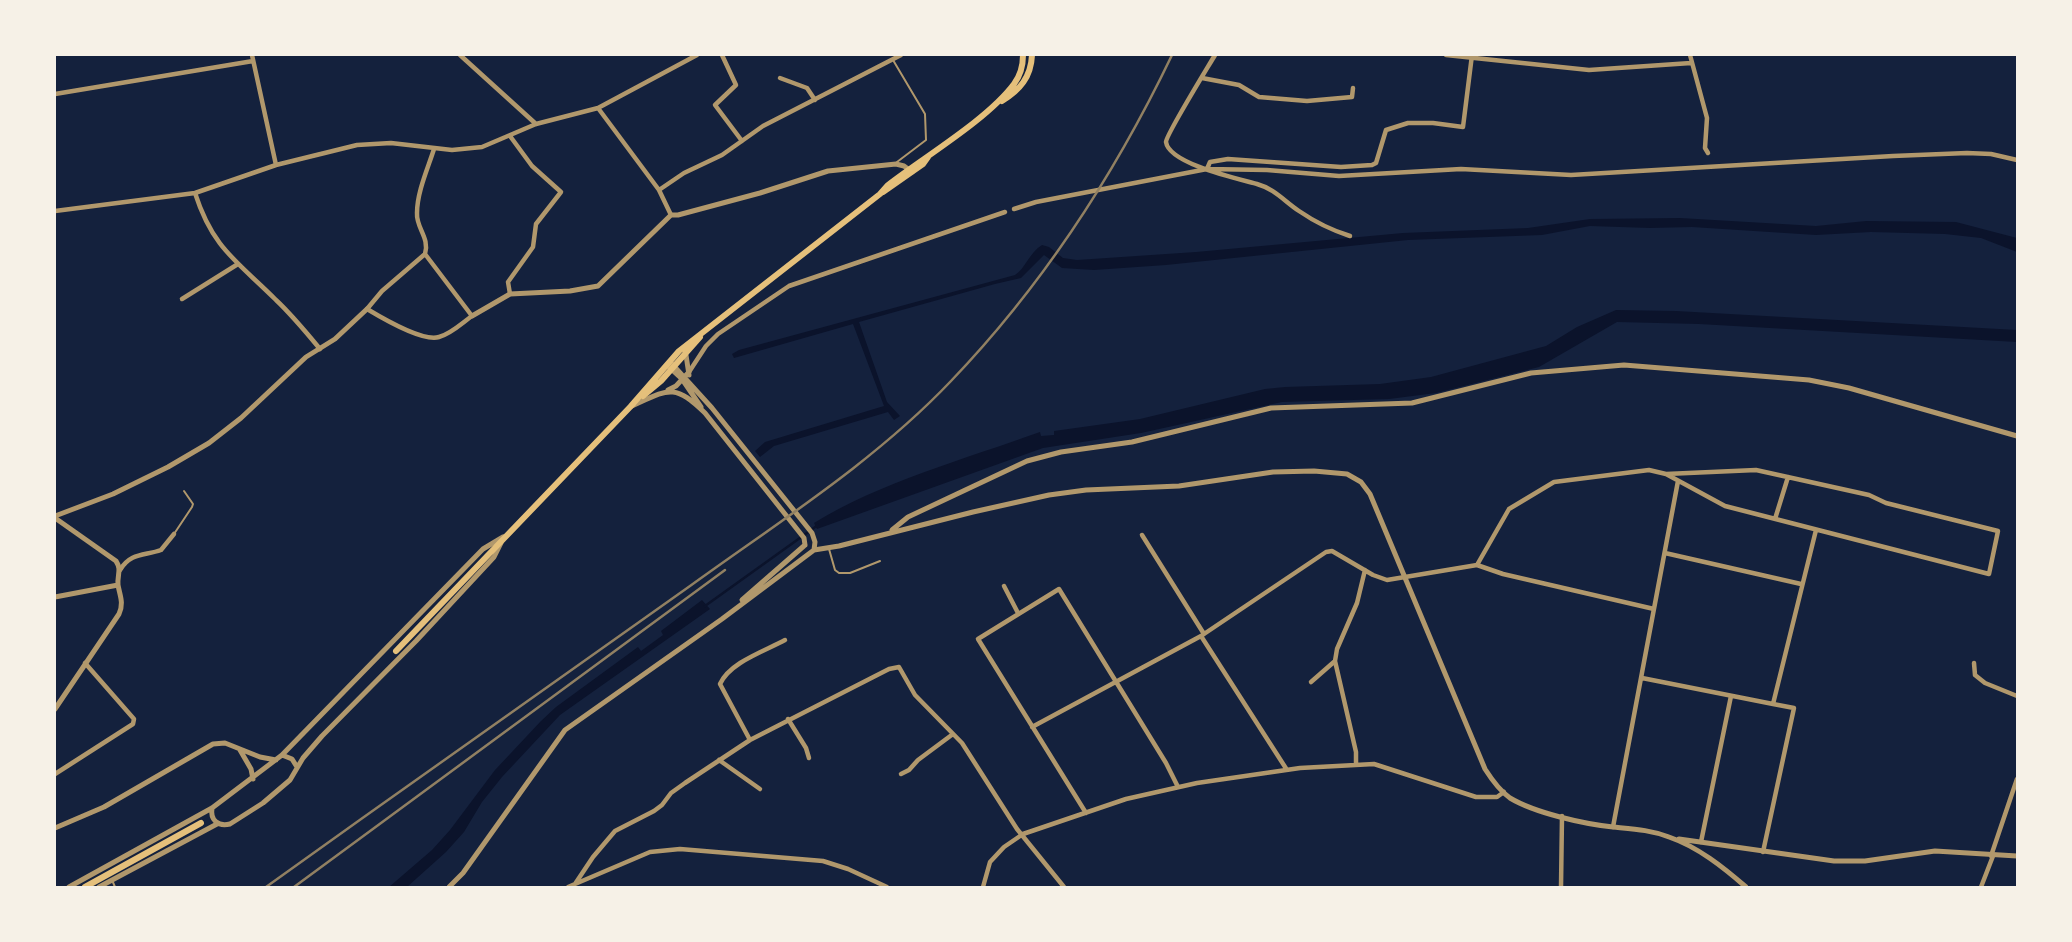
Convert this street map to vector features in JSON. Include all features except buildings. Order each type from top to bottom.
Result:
[{"type":"main road","points":[[982,114],[1014,84],[1021,68],[1023,55]]},
{"type":"main road","points":[[631,406],[668,362],[709,327],[880,194],[891,189],[910,170],[922,164],[930,154],[1021,86],[1030,68],[1032,55]]},
{"type":"main road","points":[[396,651],[631,406],[686,355],[709,327]]},
{"type":"main road","points":[[85,887],[201,822]]},
{"type":"street","points":[[252,55],[276,165]]},
{"type":"street","points":[[460,55],[536,124]]},
{"type":"street","points":[[55,211],[195,194],[276,165],[356,144],[391,143],[434,149],[482,147],[536,124],[598,108],[697,55]]},
{"type":"street","points":[[722,55],[736,85],[715,105],[742,141]]},
{"type":"street","points":[[660,190],[679,175],[722,155],[763,126],[901,55]]},
{"type":"street","points":[[1214,55],[1167,136],[1166,143],[1178,156],[1224,176],[1268,188],[1321,225],[1350,236]]},
{"type":"street","points":[[1446,55],[1472,56],[1590,70],[1691,62]]},
{"type":"street","points":[[1690,55],[1707,118],[1705,148],[1708,153]]},
{"type":"street","points":[[1207,169],[1210,162],[1239,159],[1341,166],[1372,165],[1376,164],[1386,130],[1408,124],[1433,123],[1463,127],[1472,56]]},
{"type":"street","points":[[55,94],[253,61]]},
{"type":"street","points":[[780,78],[807,88],[815,100]]},
{"type":"street","points":[[1202,78],[1239,85],[1259,96],[1307,101],[1352,97],[1353,88]]},
{"type":"street","points":[[598,108],[660,190],[671,215]]},
{"type":"street","points":[[510,136],[532,166],[561,192],[536,224],[533,247],[508,282],[510,294]]},
{"type":"street","points":[[434,149],[417,210],[418,221],[426,240],[425,254],[472,316]]},
{"type":"street","points":[[1014,209],[1082,192],[1207,169],[1267,170],[1339,176],[1461,169],[1571,175],[1966,153],[1991,154],[2017,160]]},
{"type":"street","points":[[367,309],[402,327],[432,338],[440,337],[510,294],[570,291],[598,286],[671,215],[678,215],[760,193],[828,171],[896,164],[910,170]]},
{"type":"street","points":[[195,194],[212,234],[238,264],[287,310],[320,349]]},
{"type":"street","points":[[631,406],[672,388],[686,377],[699,361],[706,346],[718,334],[789,286],[1005,212]]},
{"type":"street","points":[[55,517],[113,494],[168,467],[209,442],[241,418],[306,357],[336,339],[367,309],[382,291],[425,254]]},
{"type":"street","points":[[182,299],[238,264]]},
{"type":"street","points":[[686,355],[686,377],[705,413],[804,538],[805,545]]},
{"type":"street","points":[[668,362],[686,377],[812,533],[815,542],[814,550]]},
{"type":"street","points":[[890,532],[908,518],[1027,461],[1060,452],[1132,442],[1271,408],[1412,403],[1540,371],[1624,365],[1809,380],[1849,388],[2017,436]]},
{"type":"street","points":[[663,392],[673,391],[682,394],[705,413]]},
{"type":"street","points":[[1477,565],[1509,509],[1554,482],[1649,470],[1666,474],[1756,470],[1869,495],[1886,503],[1998,531],[1989,574],[1725,506],[1666,474]]},
{"type":"street","points":[[449,887],[463,873],[565,730],[722,619],[814,550],[1049,495],[1086,490],[1179,486],[1273,472],[1340,472],[1354,476],[1370,494],[1486,769],[1504,792],[1517,801],[1562,816],[1613,827],[1640,829],[1671,837],[1763,852],[1849,861],[1935,851],[1992,856],[2017,856]]},
{"type":"street","points":[[1775,519],[1788,477]]},
{"type":"street","points":[[1613,827],[1678,481]]},
{"type":"street","points":[[55,517],[111,557],[120,570]]},
{"type":"street","points":[[1773,704],[1801,584],[1816,530]]},
{"type":"street","points":[[55,709],[121,608],[118,585],[120,570],[127,560],[143,553],[161,550],[174,534]]},
{"type":"street","points":[[1142,535],[1287,770]]},
{"type":"street","points":[[70,887],[212,808],[253,779],[282,755],[483,549],[504,537]]},
{"type":"street","points":[[99,887],[217,824],[224,826],[230,824],[256,808],[290,780],[297,767],[322,736],[416,641],[494,557],[504,537]]},
{"type":"street","points":[[805,545],[814,550]]},
{"type":"street","points":[[722,619],[805,545]]},
{"type":"street","points":[[1032,727],[1203,635],[1326,552],[1332,551],[1387,580],[1477,565],[1503,574],[1654,609]]},
{"type":"street","points":[[1665,553],[1801,584]]},
{"type":"street","points":[[111,557],[127,560]]},
{"type":"street","points":[[1356,765],[1356,752],[1335,661],[1337,649],[1352,616],[1365,570]]},
{"type":"street","points":[[55,597],[118,585]]},
{"type":"street","points":[[1004,586],[1018,613]]},
{"type":"street","points":[[1086,813],[978,639],[1059,589],[1178,787]]},
{"type":"street","points":[[750,740],[720,684],[723,678],[735,667],[785,640]]},
{"type":"street","points":[[1311,682],[1335,661]]},
{"type":"street","points":[[55,774],[133,724],[134,719],[85,663]]},
{"type":"street","points":[[1974,663],[1975,675],[1985,683],[2017,696]]},
{"type":"street","points":[[575,884],[593,857],[615,831],[654,811],[662,805],[671,793],[719,760],[788,719],[882,672],[899,667],[915,696],[953,734],[973,758],[1022,834],[1064,887]]},
{"type":"street","points":[[1642,678],[1794,708],[1763,852]]},
{"type":"street","points":[[1712,860],[1707,854],[1704,843],[1731,696]]},
{"type":"street","points":[[788,719],[806,748],[809,758]]},
{"type":"street","points":[[901,774],[909,770],[918,760],[953,734]]},
{"type":"street","points":[[55,828],[104,807],[213,744],[225,743],[260,757],[276,760]]},
{"type":"street","points":[[240,750],[251,769],[253,779]]},
{"type":"street","points":[[282,755],[292,759],[297,767]]},
{"type":"street","points":[[719,760],[760,789]]},
{"type":"street","points":[[983,887],[990,862],[1004,847],[1022,834],[1126,800],[1178,787],[1287,770],[1374,764],[1476,797],[1497,797],[1504,792]]},
{"type":"street","points":[[1981,887],[2017,779]]},
{"type":"street","points":[[212,808],[212,815],[217,824]]},
{"type":"street","points":[[1561,887],[1562,816]]},
{"type":"street","points":[[1671,837],[1712,860],[1746,887]]},
{"type":"street","points":[[568,887],[650,852],[680,849],[823,861],[848,868],[887,887]]},
{"type":"lane","points":[[892,60],[925,114],[927,122],[926,140],[896,164]]},
{"type":"lane","points":[[174,534],[193,504],[184,491]]},
{"type":"lane","points":[[829,548],[835,570],[839,573],[850,573],[880,561]]},
{"type":"lane","points":[[112,880],[115,887]]},
{"type":"water","points":[[1680,218],[1816,226],[1866,221],[1956,222],[2017,238],[2017,252],[1981,238],[1945,234],[1871,232],[1816,235],[1692,227],[1590,226],[1542,235],[1408,240],[1166,265],[1094,270],[1062,268],[1044,255],[1021,278],[859,322],[887,402],[900,416],[894,420],[888,412],[774,446],[760,457],[755,451],[765,442],[884,406],[853,324],[734,358],[732,354],[739,350],[1015,275],[1042,245],[1049,247],[1063,258],[1077,260],[1196,252],[1403,233],[1528,228],[1590,219]]},
{"type":"water","points":[[1616,310],[1676,311],[2017,330],[2017,342],[1699,324],[1617,322],[1539,367],[1436,393],[1389,399],[1282,402],[1141,433],[1043,448],[817,529],[814,523],[895,483],[1040,432],[1041,436],[1054,435],[1054,431],[1140,419],[1265,389],[1380,384],[1431,377],[1546,346],[1577,327]]},
{"type":"water","points":[[702,600],[710,609],[560,715],[502,777],[482,802],[464,832],[446,852],[407,887],[389,887],[432,850],[450,830],[495,770],[556,707],[638,647],[641,651],[663,635],[661,631]]},
{"type":"waterway","points":[[705,606],[818,525]]},
{"type":"railway","points":[[266,887],[792,514],[859,464],[922,410],[985,344],[1075,227],[1126,143],[1172,55]]},
{"type":"railway","points":[[294,887],[725,570]]}]
